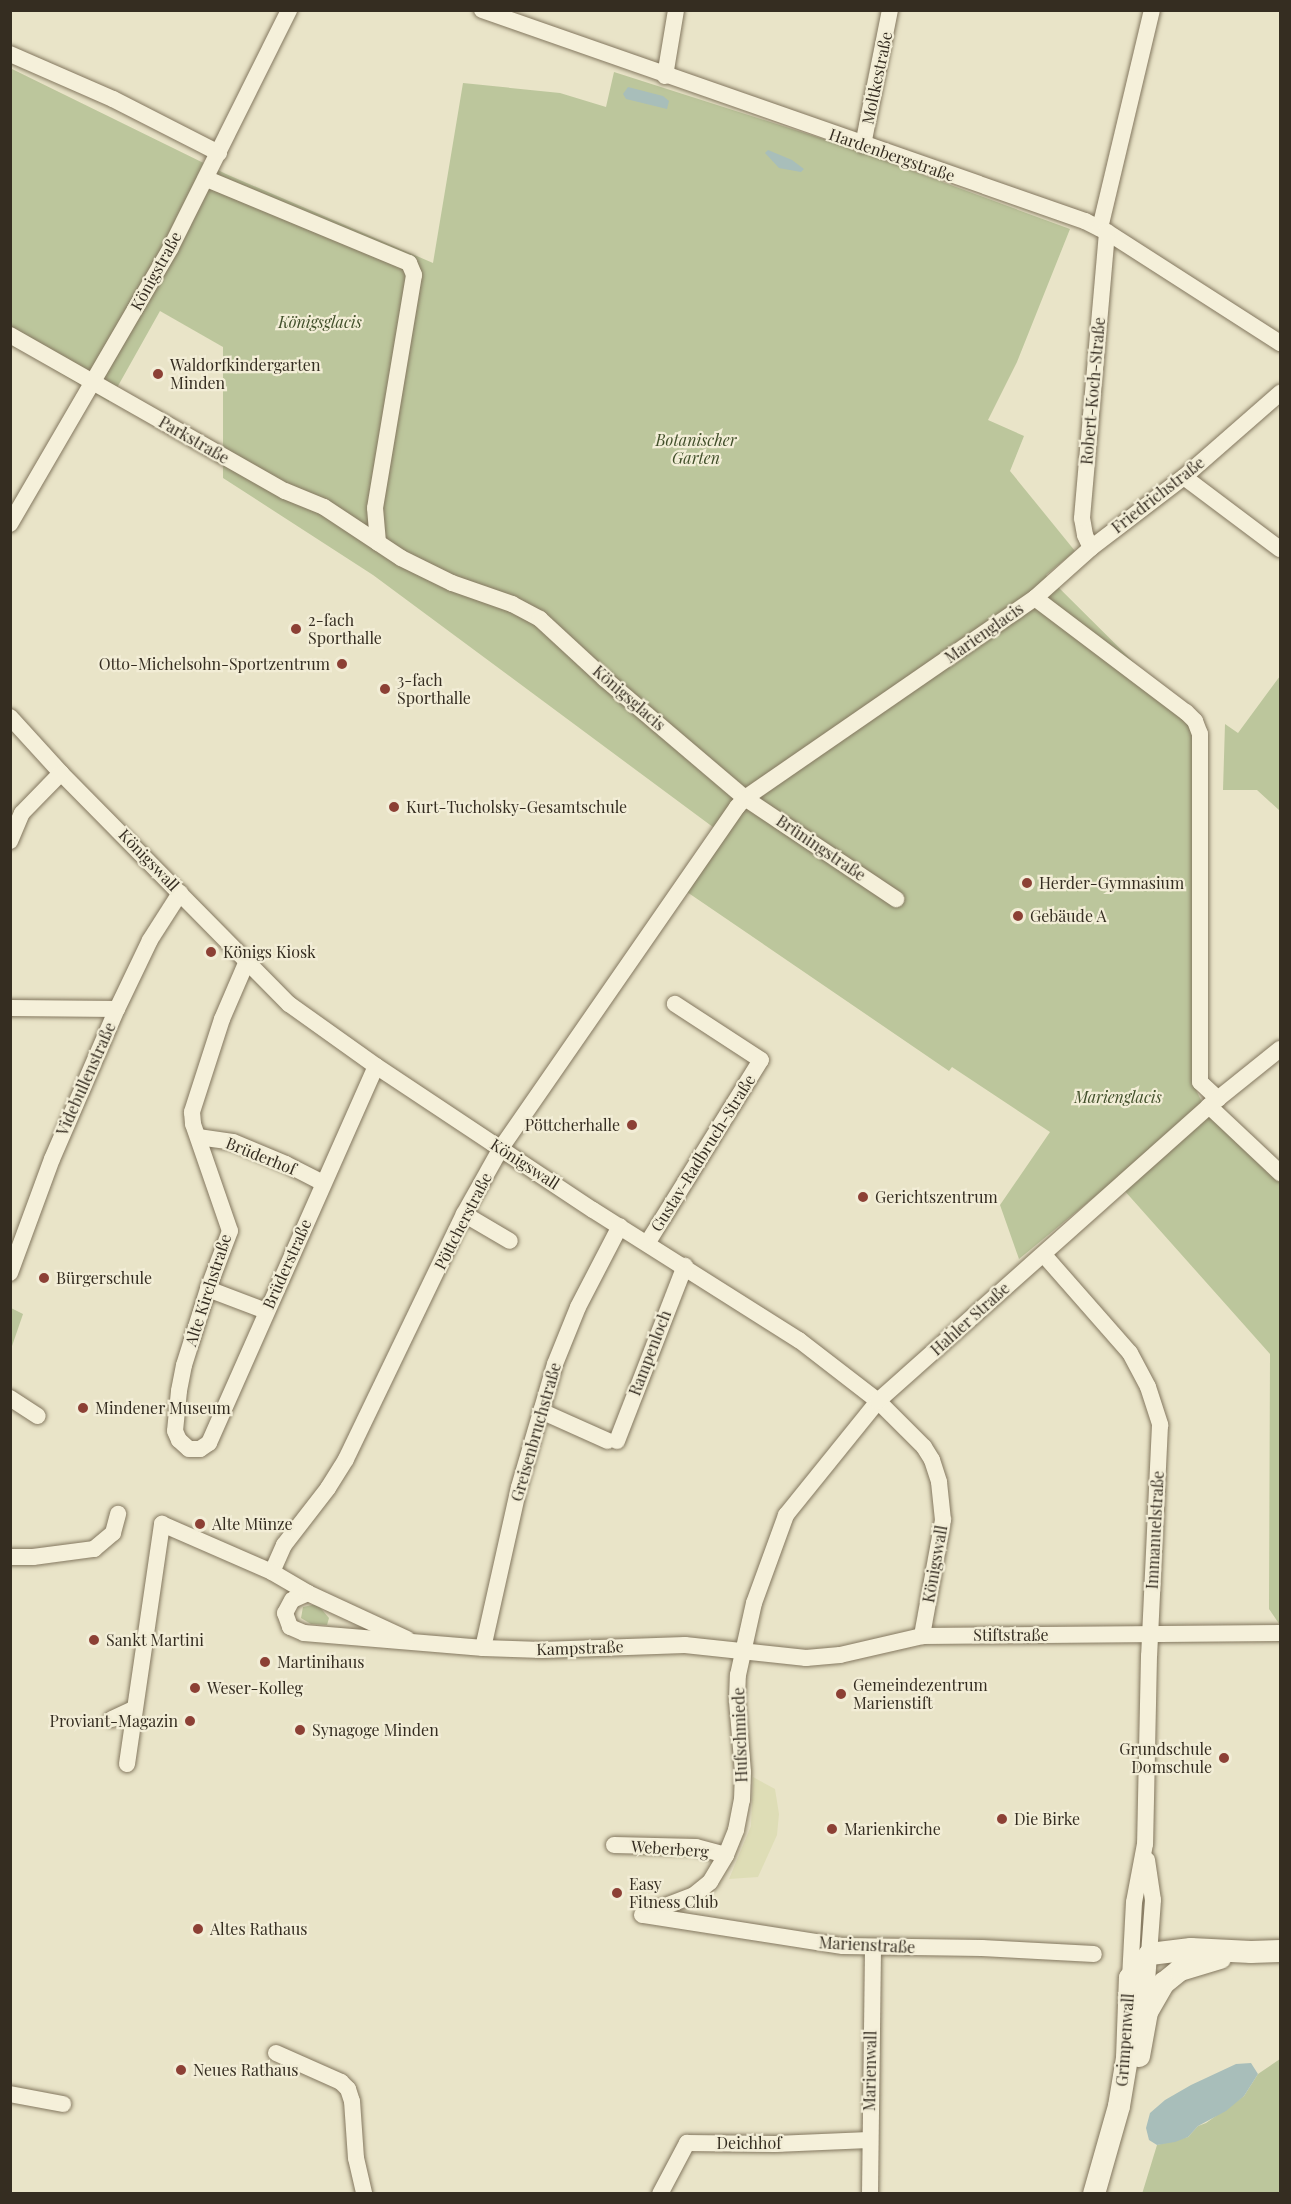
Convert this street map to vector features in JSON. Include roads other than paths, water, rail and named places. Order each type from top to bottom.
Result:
[{"type":"street","name":"Königstraße","points":[[10,524],[207,179],[289,10]]},
{"type":"street","name":"Hardenbergstraße","points":[[482,10],[1104,230],[1281,343]]},
{"type":"street","points":[[665,76],[676,10]]},
{"type":"street","name":"Moltkestraße","points":[[863,145],[890,10]]},
{"type":"street","name":"Robert-Koch-Straße","points":[[1091,548],[1085,535],[1082,518],[1104,230],[1152,10]]},
{"type":"street","points":[[10,54],[113,99],[219,153]]},
{"type":"street","points":[[207,179],[409,263],[414,275],[375,508],[378,543]]},
{"type":"street","name":"Parkstraße","points":[[10,334],[285,491],[324,507],[378,543]]},
{"type":"street","name":"Friedrichstraße","points":[[1035,598],[1091,548],[1184,477],[1281,393]]},
{"type":"street","points":[[1184,477],[1281,549]]},
{"type":"street","name":"Königsglacis","points":[[378,543],[452,583],[512,604],[540,619],[605,679],[745,798]]},
{"type":"street","name":"Marienglacis","points":[[745,798],[1035,598],[1186,712],[1195,722],[1200,734],[1200,1082],[1214,1103],[1281,1173]]},
{"type":"street","name":"Königswall","points":[[10,717],[61,773],[289,1004],[375,1066],[799,1340],[878,1401],[924,1447],[932,1460],[939,1482],[943,1520],[922,1636]]},
{"type":"street","points":[[10,841],[22,813],[61,773]]},
{"type":"street","name":"Brüningstraße","points":[[745,798],[896,899]]},
{"type":"street","name":"Pöttcherstraße","points":[[272,1572],[284,1545],[328,1488],[359,1435],[464,1214],[501,1148],[709,844],[745,798]]},
{"type":"street","name":"Videbullenstraße","points":[[10,1273],[51,1159],[117,1010],[150,940],[180,893]]},
{"type":"street","name":"Alte Kirchstraße","points":[[189,1449],[179,1440],[175,1431],[179,1391],[184,1365],[208,1289],[230,1231],[198,1137],[192,1112],[222,1019],[247,961]]},
{"type":"street","name":"Gustav-Radbruch-Straße","points":[[648,1242],[761,1060],[675,1004]]},
{"type":"street","points":[[10,1008],[117,1010]]},
{"type":"street","name":"Hahler Straße","points":[[744,1650],[754,1603],[786,1515],[878,1401],[1214,1103],[1281,1049]]},
{"type":"street","name":"Brüderstraße","points":[[189,1449],[200,1449],[209,1443],[375,1066]]},
{"type":"street","name":"Brüderhof","points":[[198,1137],[233,1142],[286,1164],[323,1183]]},
{"type":"street","points":[[464,1214],[510,1241]]},
{"type":"street","name":"Greisenbruchstraße","points":[[483,1648],[519,1487],[541,1411],[578,1307],[620,1226]]},
{"type":"street","name":"Immanuelstraße","points":[[1044,1255],[1130,1353],[1148,1387],[1160,1425],[1144,1844],[1132,1914],[1130,1978]]},
{"type":"street","name":"Rampenloch","points":[[541,1411],[612,1441],[685,1266]]},
{"type":"street","points":[[208,1289],[266,1311]]},
{"type":"street","points":[[12,1403],[38,1416]]},
{"type":"street","points":[[10,1557],[33,1557],[94,1548],[113,1533],[118,1514]]},
{"type":"street","name":"Kampstraße","points":[[133,1709],[162,1524],[272,1572],[308,1593],[416,1643]]},
{"type":"street","name":"Kampstraße","points":[[308,1593],[292,1600],[287,1606],[286,1622],[290,1627],[304,1633],[330,1637],[542,1650],[685,1645],[744,1650]]},
{"type":"street","name":"Stiftstraße","points":[[744,1650],[806,1658],[840,1655],[922,1636],[1281,1633]]},
{"type":"street","name":"Hufschmiede","points":[[642,1915],[694,1895],[710,1882],[726,1855],[736,1830],[742,1800],[743,1772],[736,1700],[738,1675],[744,1650]]},
{"type":"street","points":[[112,1719],[133,1709]]},
{"type":"street","points":[[127,1764],[133,1709]]},
{"type":"street","name":"Immanuelstraße","points":[[1144,1844],[1152,1900],[1150,1954]]},
{"type":"street","name":"Weberberg","points":[[614,1845],[696,1847],[726,1855]]},
{"type":"street","name":"Marienstraße","points":[[642,1915],[843,1946],[982,1948],[1094,1954]]},
{"type":"street","name":"Marienwall","points":[[870,2193],[873,1948]]},
{"type":"street","points":[[1150,1954],[1191,1949],[1281,1951]]},
{"type":"street","points":[[1147,2012],[1164,1983],[1180,1970],[1251,1952]]},
{"type":"street","name":"Grimpenwall","points":[[1094,2193],[1121,2096],[1127,2058],[1130,1978],[1150,1954]]},
{"type":"street","name":"Grimpenwall","points":[[1107,2193],[1130,2110],[1147,2012],[1146,1995],[1150,1954]]},
{"type":"street","points":[[276,2053],[341,2082],[348,2089],[352,2102],[356,2158],[364,2193]]},
{"type":"street","points":[[10,2094],[63,2104]]},
{"type":"street","name":"Deichhof","points":[[660,2193],[687,2143],[774,2144],[869,2140]]},
{"type":"water","points":[[628,87],[663,96],[669,101],[667,109],[626,99],[623,94]]},
{"type":"water","points":[[768,150],[792,160],[804,169],[801,172],[779,168],[765,153]]},
{"type":"water","points":[[1251,2063],[1258,2074],[1244,2096],[1226,2111],[1198,2126],[1188,2137],[1175,2142],[1157,2145],[1149,2140],[1146,2128],[1150,2113],[1165,2100],[1236,2064]]},
{"type":"place","name":"Waldorfkindergarten Minden","points":[[158,374]]},
{"type":"place","name":"2-fach Sporthalle","points":[[296,629]]},
{"type":"place","name":"Otto-Michelsohn-Sportzentrum","points":[[342,664]]},
{"type":"place","name":"3-fach Sporthalle","points":[[385,689]]},
{"type":"place","name":"Kurt-Tucholsky-Gesamtschule","points":[[394,807]]},
{"type":"place","name":"Herder-Gymnasium","points":[[1027,883]]},
{"type":"place","name":"Gebäude A","points":[[1018,916]]},
{"type":"place","name":"Königs Kiosk","points":[[211,952]]},
{"type":"place","name":"Pöttcherhalle","points":[[632,1125]]},
{"type":"place","name":"Gerichtszentrum","points":[[863,1197]]},
{"type":"place","name":"Bürgerschule","points":[[44,1278]]},
{"type":"place","name":"Mindener Museum","points":[[83,1408]]},
{"type":"place","name":"Alte Münze","points":[[200,1524]]},
{"type":"place","name":"Sankt Martini","points":[[94,1640]]},
{"type":"place","name":"Martinihaus","points":[[265,1662]]},
{"type":"place","name":"Weser-Kolleg","points":[[195,1688]]},
{"type":"place","name":"Gemeindezentrum Marienstift","points":[[841,1694]]},
{"type":"place","name":"Proviant-Magazin","points":[[190,1721]]},
{"type":"place","name":"Synagoge Minden","points":[[300,1730]]},
{"type":"place","name":"Grundschule Domschule","points":[[1224,1758]]},
{"type":"place","name":"Die Birke","points":[[1002,1819]]},
{"type":"place","name":"Marienkirche","points":[[832,1829]]},
{"type":"place","name":"Easy Fitness Club","points":[[617,1893]]},
{"type":"place","name":"Altes Rathaus","points":[[198,1929]]},
{"type":"place","name":"Neues Rathaus","points":[[181,2070]]},
{"type":"park label","name":"Botanischer Garten","points":[[696,449]]}]
